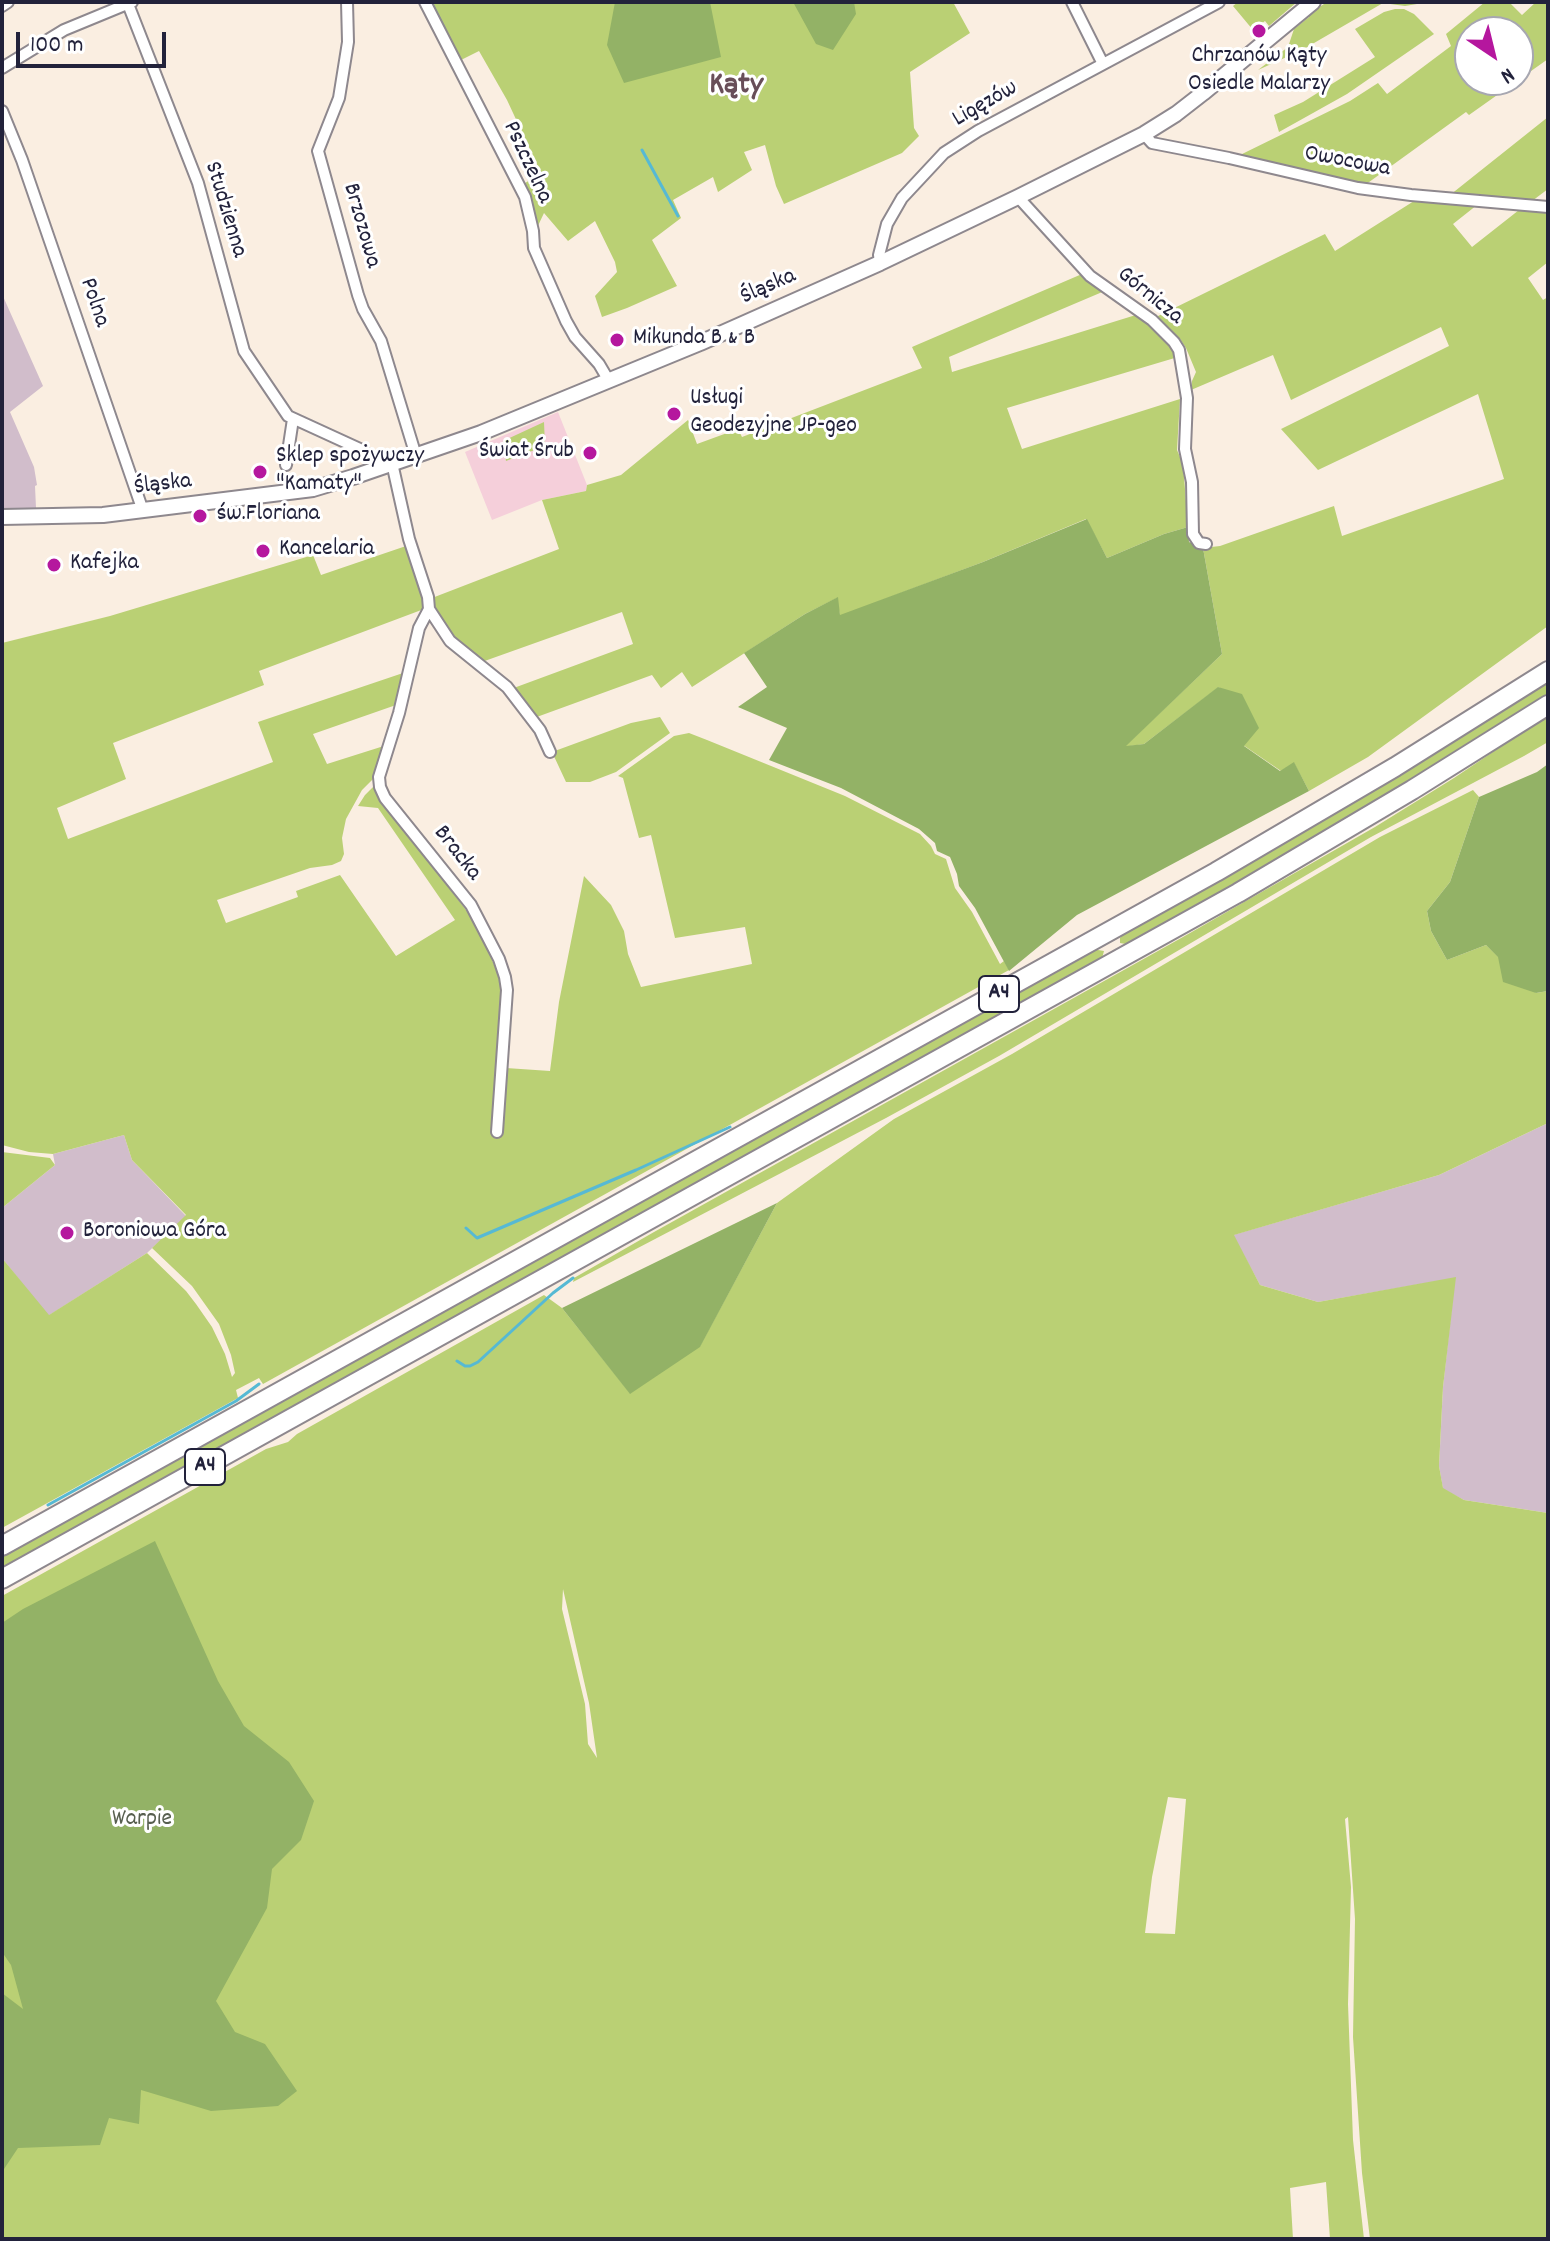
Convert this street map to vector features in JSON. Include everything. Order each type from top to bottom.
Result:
[{"type":"highway","name":"A4","points":[[2,1546],[1267,843],[1548,671]]},
{"type":"highway","name":"A4","points":[[2,1579],[1238,893],[1548,705]]},
{"type":"main road","name":"Śląska","points":[[2,517],[103,515],[313,489],[481,433],[880,263],[1144,134],[1194,100],[1313,2]]},
{"type":"street","points":[[2,6],[8,2]]},
{"type":"street","name":"Brzozowa","points":[[347,2],[348,42],[339,98],[318,151],[358,295],[381,341],[416,456]]},
{"type":"street","name":"Pszczelna","points":[[425,2],[525,197],[534,248],[566,321],[609,381]]},
{"type":"street","points":[[1072,2],[1103,64]]},
{"type":"street","name":"Ligęzów","points":[[880,263],[887,224],[902,198],[944,153],[978,131],[1219,2]]},
{"type":"street","points":[[2,68],[64,30],[130,3]]},
{"type":"street","name":"Studzienna","points":[[130,3],[198,183],[244,351],[288,416],[360,449],[386,466]]},
{"type":"street","name":"Polna","points":[[2,111],[32,188],[143,511]]},
{"type":"street","name":"Owocowa","points":[[1144,134],[1152,143],[1358,188],[1548,207]]},
{"type":"street","name":"Górnicza","points":[[1018,197],[1090,276],[1152,320],[1179,350],[1187,398],[1185,449],[1192,482],[1193,534],[1199,543],[1206,544]]},
{"type":"street","points":[[286,465],[293,419]]},
{"type":"street","points":[[386,466],[428,597],[429,609],[450,641],[507,687],[540,730],[550,752]]},
{"type":"street","name":"Bracka","points":[[429,609],[419,628],[399,713],[379,777],[380,787],[385,798],[471,905],[499,959],[507,990],[497,1132]]},
{"type":"shaded area","points":[[2,294],[43,386],[10,412],[34,467],[36,508],[2,509]]},
{"type":"shaded area","points":[[558,412],[587,485],[586,491],[542,500],[492,520],[465,452]]},
{"type":"shaded area","points":[[1548,1123],[1548,1513],[1464,1500],[1443,1489],[1439,1466],[1443,1387],[1455,1278],[1318,1302],[1260,1285],[1233,1235],[1439,1175]]},
{"type":"shaded area","points":[[124,1135],[132,1160],[186,1216],[147,1253],[48,1316],[2,1258],[2,1208],[55,1165],[53,1154]]},
{"type":"green space","points":[[428,2],[953,2],[970,33],[910,72],[914,128],[919,136],[902,153],[784,204],[765,145],[744,152],[752,170],[718,192],[713,177],[673,200],[681,218],[652,240],[677,286],[602,317],[595,296],[617,272],[595,221],[568,241],[544,213],[536,230],[522,185],[541,173],[507,100],[479,51],[459,61]]},
{"type":"green space","points":[[615,2],[710,2],[721,57],[624,83],[607,45]]},
{"type":"green space","points":[[793,2],[854,2],[856,14],[833,50],[816,44]]},
{"type":"green space","points":[[1238,2],[1297,2],[1269,26],[1265,21],[1253,30],[1233,6]]},
{"type":"green space","points":[[1327,2],[1419,2],[1405,6],[1383,3],[1302,50],[1258,70],[1288,47],[1294,29]]},
{"type":"green space","points":[[1485,2],[1509,2],[1522,15],[1536,2],[1548,2],[1548,59],[1534,69],[1534,16],[1468,16]]},
{"type":"green space","points":[[1395,9],[1414,14],[1434,34],[1347,94],[1279,132],[1274,115],[1303,102],[1375,57],[1355,29]]},
{"type":"green space","points":[[1454,27],[1454,96],[1496,96],[1469,115],[1466,112],[1365,185],[1238,156],[1350,101],[1378,83],[1387,94],[1451,46],[1446,34]]},
{"type":"green space","points":[[1548,117],[1548,189],[1532,201],[1450,195]]},
{"type":"green space","points":[[1414,201],[1477,205],[1453,224],[1472,247],[1519,210],[1548,213],[1548,262],[1528,278],[1543,300],[1548,297],[1548,626],[1368,757],[1309,791],[1294,763],[1281,771],[1243,745],[1219,687],[1144,744],[1124,747],[1222,654],[1203,548],[1220,546],[1334,506],[1342,536],[1504,479],[1478,394],[1318,470],[1281,429],[1449,346],[1441,327],[1291,400],[1273,355],[1191,390],[1196,372],[1186,348],[1180,339],[1154,318],[1325,234],[1335,251]]},
{"type":"green space","points":[[1082,274],[1107,290],[949,357],[952,372],[1139,314],[1170,342],[1178,357],[1007,408],[1022,449],[1180,399],[1177,450],[1183,464],[1188,527],[1107,558],[1086,519],[840,616],[837,598],[805,614],[692,687],[682,672],[661,688],[652,675],[534,718],[511,689],[633,644],[622,612],[479,663],[452,640],[436,612],[432,598],[559,549],[542,500],[586,491],[587,485],[621,475],[688,420],[697,444],[738,429],[742,437],[922,368],[912,347]]},
{"type":"green space","points":[[544,422],[545,446],[506,461],[503,441]]},
{"type":"green space","points":[[1087,519],[1107,558],[1188,527],[1189,542],[1203,548],[1222,654],[1126,746],[1144,744],[1218,687],[1242,694],[1259,728],[1244,746],[1280,771],[1294,762],[1309,791],[1077,915],[1009,971],[975,908],[959,886],[950,857],[937,851],[935,843],[919,829],[841,788],[769,760],[787,728],[738,707],[767,687],[744,653],[838,597],[840,615],[983,562]]},
{"type":"green space","points":[[406,546],[422,588],[424,609],[259,671],[264,685],[113,743],[126,779],[57,808],[68,839],[273,762],[258,722],[406,672],[396,705],[313,734],[327,764],[387,745],[377,775],[362,790],[346,819],[341,861],[310,868],[217,900],[226,923],[298,897],[296,891],[340,875],[396,956],[455,920],[378,808],[358,806],[377,783],[385,804],[481,932],[500,987],[510,990],[506,1068],[550,1071],[559,1002],[584,876],[611,905],[624,931],[628,954],[641,987],[752,964],[745,927],[675,938],[651,835],[639,838],[623,778],[618,776],[674,736],[689,733],[845,796],[920,834],[935,854],[946,859],[955,888],[972,912],[1000,964],[1004,961],[1009,970],[263,1384],[259,1378],[236,1390],[238,1398],[2,1528],[2,1258],[49,1315],[147,1253],[196,1304],[212,1327],[232,1377],[235,1373],[219,1324],[192,1286],[152,1248],[186,1215],[132,1160],[124,1135],[53,1154],[2,1145],[2,643],[110,616],[313,555],[321,575]]},
{"type":"green space","points":[[1548,678],[1548,696],[1373,806],[1131,945],[1120,943],[1125,930]]},
{"type":"green space","points":[[1548,715],[1548,742],[1524,756],[1371,837],[999,1056],[573,1282],[574,1278],[654,1232],[1375,827]]},
{"type":"green space","points":[[660,717],[670,733],[616,772],[590,782],[566,782],[552,752],[631,723]]},
{"type":"green space","points":[[1548,764],[1548,991],[1536,993],[1503,982],[1498,957],[1486,945],[1447,960],[1431,931],[1427,911],[1450,882],[1479,797],[1537,772]]},
{"type":"green space","points":[[1473,790],[1479,797],[1450,882],[1427,911],[1431,931],[1447,960],[1486,945],[1536,993],[1548,991],[1548,1123],[1439,1175],[1234,1235],[1260,1285],[1318,1302],[1456,1277],[1443,1387],[1439,1466],[1443,1488],[1464,1500],[1548,1513],[1548,2239],[1370,2239],[1362,2173],[1353,2037],[1355,1919],[1348,1817],[1345,1819],[1351,1887],[1348,2004],[1353,2140],[1364,2239],[1330,2239],[1326,2182],[1290,2188],[1293,2239],[2,2239],[2,1596],[266,1449],[288,1442],[297,1434],[544,1295],[562,1308],[630,1393],[700,1346],[777,1203],[894,1119],[1012,1054],[1380,837]],"holes":[[[563,1589],[589,1703],[597,1758],[588,1744],[585,1704],[562,1609]],[[1168,1797],[1186,1799],[1175,1934],[1145,1933],[1152,1877]]]},
{"type":"green space","points":[[1092,949],[1104,951],[1101,962],[2,1570],[2,1554]]},
{"type":"green space","points":[[2,1152],[50,1158],[55,1165],[2,1208]]},
{"type":"green space","points":[[777,1203],[700,1347],[630,1394],[562,1308]]},
{"type":"green space","name":"Warpie","points":[[155,1541],[218,1681],[244,1726],[289,1762],[314,1801],[301,1840],[272,1869],[267,1908],[216,2001],[235,2032],[265,2044],[297,2091],[278,2106],[211,2111],[141,2090],[139,2124],[109,2118],[100,2145],[18,2148],[2,2172],[2,1993],[23,2009],[11,1965],[2,1952],[2,1623],[23,1609]]},
{"type":"waterway","points":[[431,2],[444,28]]},
{"type":"waterway","points":[[642,150],[678,216]]},
{"type":"waterway","points":[[466,1228],[477,1238],[730,1127]]},
{"type":"waterway","points":[[457,1361],[465,1366],[478,1362],[573,1278]]},
{"type":"waterway","points":[[48,1505],[236,1401],[259,1384]]},
{"type":"place","name":"Chrzanów Kąty Osiedle Malarzy","points":[[1259,31]]},
{"type":"place","name":"Mikunda B & B","points":[[617,340]]},
{"type":"place","name":"Usługi Geodezyjne JP-geo","points":[[674,414]]},
{"type":"place","name":"Świat Śrub","points":[[590,453]]},
{"type":"place","name":"Sklep spożywczy \"Kamaty\"","points":[[260,472]]},
{"type":"place","name":"św.Floriana","points":[[200,516]]},
{"type":"place","name":"Kancelaria","points":[[263,551]]},
{"type":"place","name":"Kafejka","points":[[54,565]]},
{"type":"place","name":"Boroniowa Góra","points":[[67,1233]]},
{"type":"district","name":"Kąty","points":[[736,88]]}]
